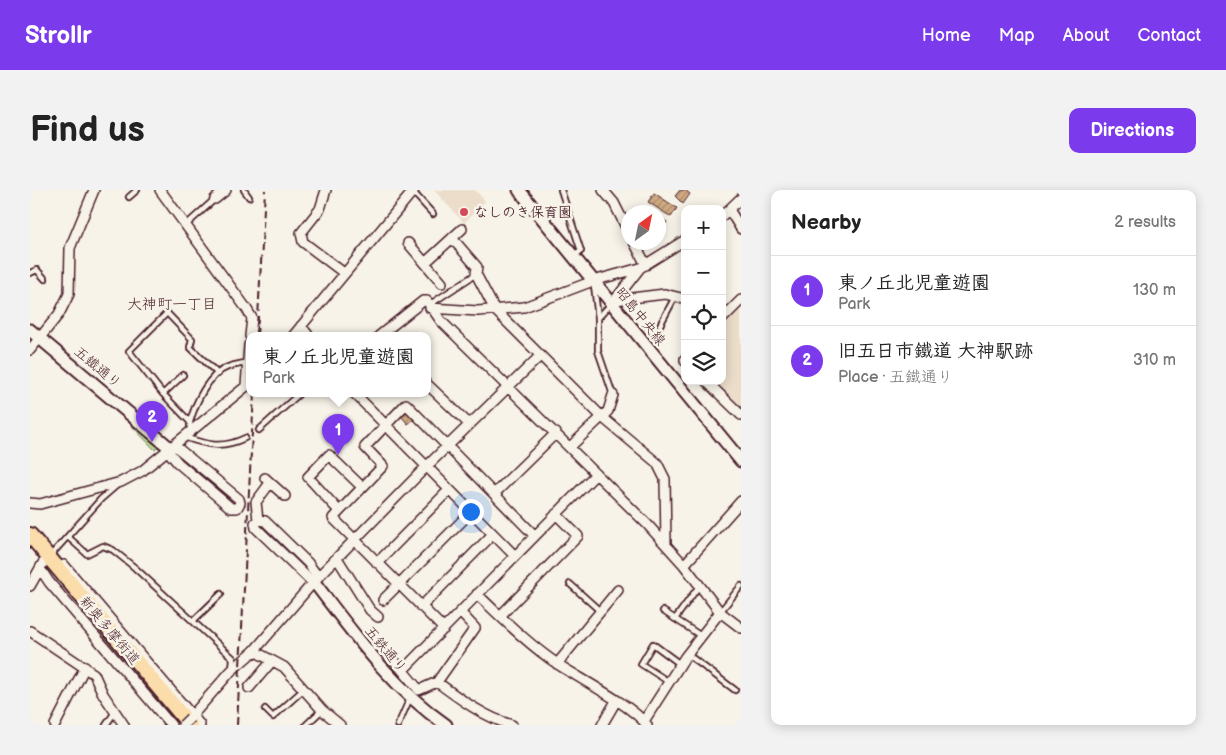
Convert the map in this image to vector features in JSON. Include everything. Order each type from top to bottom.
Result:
[{"type":"main road","name":"新奥多摩街道","points":[[30,535],[44,564]]},
{"type":"main road","name":"新奥多摩街道","points":[[30,547],[187,722]]},
{"type":"street","points":[[30,350],[60,314],[69,294],[70,248],[94,190]]},
{"type":"street","points":[[215,199],[226,190]]},
{"type":"street","points":[[326,190],[320,209],[301,233],[303,242],[344,273]]},
{"type":"street","name":"昭島中央線","points":[[519,190],[593,281],[613,302],[741,461]]},
{"type":"street","points":[[603,190],[614,203],[621,217]]},
{"type":"street","points":[[163,191],[252,318],[250,332]]},
{"type":"street","points":[[296,332],[413,191]]},
{"type":"street","points":[[741,198],[726,213],[741,229]]},
{"type":"street","points":[[425,263],[462,229]]},
{"type":"street","points":[[452,238],[477,267],[476,274],[495,310],[602,417],[657,463],[665,478],[666,544]]},
{"type":"street","points":[[430,307],[495,310],[524,307],[593,281],[643,266],[681,242]]},
{"type":"street","points":[[408,243],[442,283]]},
{"type":"street","points":[[637,250],[643,266]]},
{"type":"street","points":[[613,302],[643,266]]},
{"type":"street","points":[[613,302],[664,294],[681,298]]},
{"type":"street","points":[[726,315],[741,300]]},
{"type":"street","points":[[384,332],[423,301],[427,301],[430,307],[666,544],[700,584],[720,612],[741,628]]},
{"type":"street","points":[[726,307],[732,309]]},
{"type":"street","points":[[301,326],[306,332]]},
{"type":"street","name":"五鐵通り","points":[[30,330],[170,448]]},
{"type":"street","points":[[200,725],[187,722],[231,671],[254,652],[336,558],[468,424],[540,356]]},
{"type":"street","points":[[710,385],[741,415]]},
{"type":"street","points":[[30,504],[40,504],[120,482],[142,471],[246,387]]},
{"type":"street","points":[[431,388],[468,424]]},
{"type":"street","points":[[570,447],[608,411],[613,395]]},
{"type":"street","points":[[358,397],[515,556]]},
{"type":"street","points":[[444,629],[333,518],[383,466],[365,447],[406,404],[535,536]]},
{"type":"street","points":[[494,494],[556,433]]},
{"type":"street","points":[[170,448],[239,499],[240,503],[237,508],[230,508],[178,463],[170,448]]},
{"type":"street","points":[[340,511],[308,477],[329,454],[362,488]]},
{"type":"street","points":[[402,670],[596,474]]},
{"type":"street","points":[[285,496],[268,481],[256,502],[258,520],[265,521],[308,563],[315,581]]},
{"type":"street","points":[[377,563],[449,490]]},
{"type":"street","points":[[684,565],[741,501]]},
{"type":"street","points":[[383,600],[471,512]]},
{"type":"street","points":[[500,616],[578,536],[556,514]]},
{"type":"street","points":[[422,607],[493,534]]},
{"type":"street","points":[[336,558],[370,610],[378,617]]},
{"type":"street","points":[[30,586],[44,564]]},
{"type":"street","points":[[44,564],[48,582],[172,725]]},
{"type":"street","name":"五鉄通り","points":[[315,581],[363,645],[410,698],[446,725]]},
{"type":"street","points":[[557,664],[618,590]]},
{"type":"street","points":[[478,594],[500,616],[557,664],[646,723],[680,664],[720,612]]},
{"type":"street","points":[[388,653],[419,690],[437,682],[475,628],[460,612]]},
{"type":"street","points":[[30,631],[94,674],[103,694],[124,725]]},
{"type":"street","points":[[254,652],[284,667],[322,710],[340,725]]},
{"type":"street","points":[[248,688],[272,661]]},
{"type":"street","points":[[55,725],[85,667]]},
{"type":"street","points":[[437,682],[498,723],[512,725]]},
{"type":"street","points":[[602,725],[616,702]]},
{"type":"lane","points":[[129,197],[137,190]]},
{"type":"lane","points":[[244,190],[249,197]]},
{"type":"lane","points":[[561,190],[581,251],[573,257]]},
{"type":"lane","points":[[413,191],[433,214]]},
{"type":"lane","points":[[186,225],[215,199]]},
{"type":"lane","points":[[30,273],[37,270],[45,279]]},
{"type":"lane","points":[[430,307],[476,274]]},
{"type":"lane","points":[[593,281],[598,318],[598,351],[613,395]]},
{"type":"lane","points":[[660,325],[675,297]]},
{"type":"lane","points":[[598,318],[613,302]]},
{"type":"lane","points":[[190,422],[163,394],[129,351],[166,313],[192,339],[190,347],[218,374]]},
{"type":"lane","points":[[245,438],[232,444],[218,446],[187,435],[199,395],[226,367],[246,362]]},
{"type":"lane","points":[[163,394],[183,375]]},
{"type":"lane","points":[[259,430],[295,397]]},
{"type":"lane","points":[[44,564],[101,499],[120,482]]},
{"type":"lane","points":[[68,537],[87,554],[103,546],[113,550],[233,658],[231,671]]},
{"type":"lane","points":[[570,584],[601,612]]},
{"type":"lane","points":[[675,619],[700,584]]},
{"type":"lane","points":[[720,612],[741,586]]},
{"type":"lane","points":[[193,621],[221,594]]},
{"type":"lane","points":[[663,611],[701,636]]},
{"type":"lane","points":[[669,682],[641,664],[653,644],[680,664]]},
{"type":"lane","points":[[687,654],[735,690]]},
{"type":"lane","points":[[265,709],[273,717],[304,689]]},
{"type":"lane","points":[[398,725],[410,698]]},
{"type":"lane","points":[[306,725],[322,710]]},
{"type":"lane","points":[[106,725],[115,712]]},
{"type":"shaded area","name":"なしのき保育園","points":[[434,190],[475,190],[485,201],[464,223]]},
{"type":"shaded area","points":[[741,304],[741,412],[713,385],[726,385],[726,319]]},
{"type":"green space","points":[[105,398],[161,444],[155,450]]},
{"type":"building","points":[[680,190],[685,190],[690,194],[683,204],[675,196]]},
{"type":"building","points":[[654,193],[677,208],[671,217],[666,214],[666,205],[653,205],[648,202]]},
{"type":"building","points":[[407,411],[414,419],[408,424],[401,416]]},
{"type":"railway","points":[[257,332],[265,190]]},
{"type":"railway","points":[[237,725],[254,397]]},
{"type":"place","name":"なしのき保育園","points":[[464,212]]},
{"type":"place","name":"旧五日市鐵道 大神駅跡","points":[[152,442]]},
{"type":"place","name":"東ノ丘北児童遊園","points":[[338,455]]},
{"type":"district","name":"大神町一丁目","points":[[172,304]]}]
